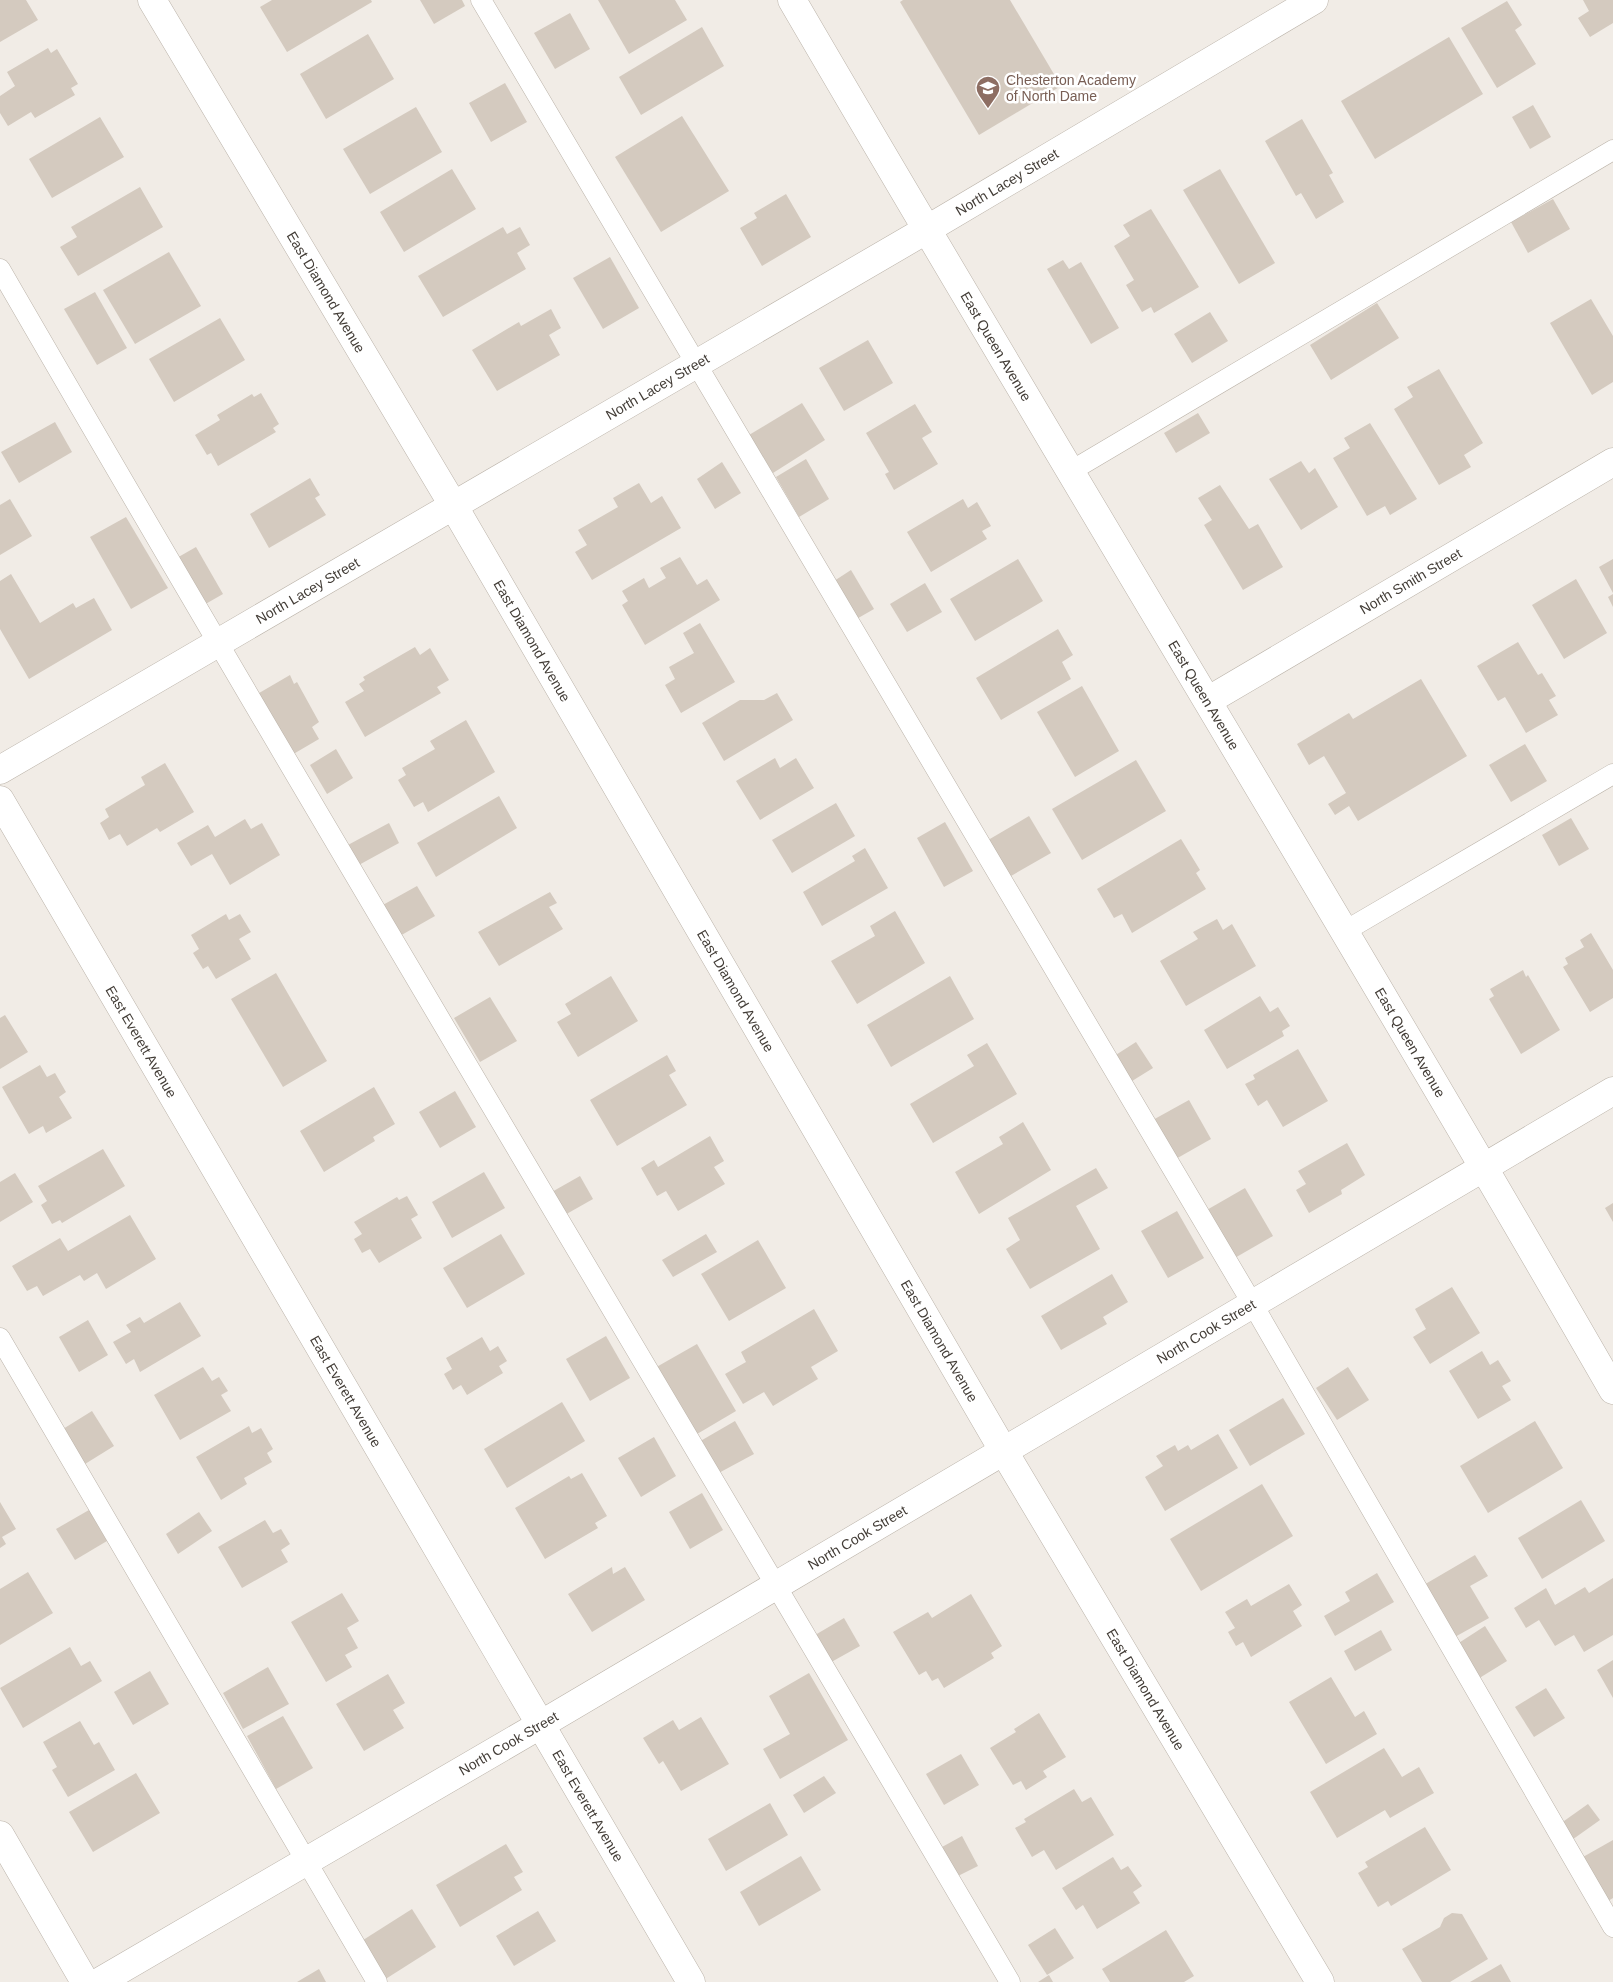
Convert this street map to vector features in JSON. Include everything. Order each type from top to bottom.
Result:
[{"type":"street","name":"East Diamond Avenue","points":[[152,0],[454,506],[1003,1450],[1320,1982]]},
{"type":"street","name":"East Queen Avenue","points":[[792,0],[926,230],[1209,700],[1484,1166],[1613,1390]]},
{"type":"street","name":"North Lacey Street","points":[[0,770],[926,230],[1314,0]]},
{"type":"street","name":"North Smith Street","points":[[1209,700],[1613,462]]},
{"type":"street","name":"East Everett Avenue","points":[[0,800],[691,1982]]},
{"type":"street","name":"North Cook Street","points":[[99,1982],[540,1725],[1613,1091]]},
{"type":"street","points":[[0,1835],[85,1982]]},
{"type":"lane","points":[[481,0],[1252,1303],[1613,1927]]},
{"type":"lane","points":[[1071,471],[1613,150]]},
{"type":"lane","points":[[0,269],[216,644],[777,1584],[1010,1982]]},
{"type":"lane","points":[[1346,932],[1613,774]]},
{"type":"lane","points":[[0,1338],[377,1982]]},
{"type":"building","points":[[0,0],[26,0],[38,20],[0,42]]},
{"type":"building","points":[[272,0],[371,0],[372,2],[287,52],[260,7]]},
{"type":"building","points":[[420,0],[462,0],[465,6],[434,24]]},
{"type":"building","points":[[598,0],[675,0],[687,20],[629,54]]},
{"type":"building","points":[[903,0],[1010,0],[1061,86],[979,135],[900,2]]},
{"type":"building","points":[[1583,0],[1613,0],[1613,23],[1590,37],[1578,18],[1589,11]]},
{"type":"building","points":[[1507,1],[1522,25],[1515,30],[1536,64],[1497,88],[1461,28]]},
{"type":"building","points":[[570,13],[590,49],[555,69],[534,33]]},
{"type":"building","points":[[702,27],[724,66],[641,115],[619,77]]},
{"type":"building","points":[[368,34],[394,79],[326,119],[300,74]]},
{"type":"building","points":[[1449,37],[1483,94],[1375,159],[1341,101]]},
{"type":"building","points":[[48,48],[51,53],[57,49],[78,84],[71,88],[75,95],[35,118],[31,112],[8,126],[0,113],[0,96],[15,86],[7,72]]},
{"type":"building","points":[[505,83],[527,122],[491,142],[469,103]]},
{"type":"building","points":[[1533,105],[1551,137],[1530,149],[1512,117]]},
{"type":"building","points":[[416,107],[442,152],[370,194],[343,149]]},
{"type":"building","points":[[682,116],[729,191],[661,232],[615,157]]},
{"type":"building","points":[[100,117],[124,157],[52,198],[29,159]]},
{"type":"building","points":[[1302,119],[1333,173],[1329,175],[1344,202],[1316,219],[1301,193],[1296,196],[1265,141]]},
{"type":"building","points":[[452,169],[476,209],[404,252],[380,212]]},
{"type":"building","points":[[1220,169],[1275,263],[1239,284],[1183,190]]},
{"type":"building","points":[[140,187],[163,227],[78,276],[60,247],[77,237],[71,227]]},
{"type":"building","points":[[786,194],[811,237],[762,266],[740,228],[757,218],[754,213]]},
{"type":"building","points":[[1553,199],[1570,229],[1528,253],[1511,222]]},
{"type":"building","points":[[1151,209],[1199,287],[1154,313],[1151,307],[1142,312],[1126,285],[1134,280],[1114,246],[1130,236],[1123,225]]},
{"type":"building","points":[[503,227],[507,234],[520,227],[530,245],[517,253],[526,269],[443,317],[418,276]]},
{"type":"building","points":[[169,252],[201,306],[135,344],[103,290]]},
{"type":"building","points":[[610,257],[639,308],[603,329],[573,278]]},
{"type":"building","points":[[1063,260],[1069,269],[1081,262],[1119,328],[1091,344],[1047,269]]},
{"type":"building","points":[[95,292],[127,348],[97,365],[64,309]]},
{"type":"building","points":[[1591,299],[1613,336],[1613,382],[1592,395],[1550,323]]},
{"type":"building","points":[[1377,303],[1399,338],[1331,380],[1310,345]]},
{"type":"building","points":[[551,309],[561,328],[549,335],[560,355],[497,391],[472,350],[519,322],[521,326]]},
{"type":"building","points":[[1210,312],[1228,341],[1192,363],[1174,334]]},
{"type":"building","points":[[220,318],[245,360],[174,402],[149,359]]},
{"type":"building","points":[[868,340],[893,383],[844,411],[819,368]]},
{"type":"building","points":[[1439,369],[1483,443],[1464,455],[1471,467],[1439,485],[1394,409],[1413,397],[1407,387]]},
{"type":"building","points":[[261,393],[279,424],[273,428],[276,432],[218,466],[211,453],[207,455],[195,435],[220,420],[217,415],[252,394],[254,397]]},
{"type":"building","points":[[802,403],[825,440],[773,473],[749,435]]},
{"type":"building","points":[[915,404],[932,432],[922,438],[938,464],[894,490],[885,474],[889,472],[866,433]]},
{"type":"building","points":[[1198,413],[1210,433],[1176,453],[1164,433]]},
{"type":"building","points":[[55,422],[72,452],[19,483],[1,452]]},
{"type":"building","points":[[1370,423],[1417,499],[1390,515],[1385,506],[1367,516],[1333,458],[1350,448],[1344,438]]},
{"type":"building","points":[[806,459],[829,499],[799,517],[776,477]]},
{"type":"building","points":[[1301,461],[1309,473],[1315,468],[1338,507],[1301,530],[1269,479]]},
{"type":"building","points":[[722,462],[741,493],[715,509],[697,479]]},
{"type":"building","points":[[310,478],[320,495],[315,498],[326,515],[269,548],[250,514]]},
{"type":"building","points":[[639,483],[651,503],[662,496],[681,528],[592,580],[575,552],[587,545],[578,530],[618,507],[613,498]]},
{"type":"building","points":[[1220,485],[1249,529],[1258,524],[1283,567],[1243,590],[1204,525],[1212,520],[1198,498]]},
{"type":"building","points":[[10,499],[32,536],[0,555],[0,505]]},
{"type":"building","points":[[963,499],[968,508],[977,502],[991,526],[982,531],[987,539],[931,572],[907,532]]},
{"type":"building","points":[[126,517],[168,588],[131,609],[90,537]]},
{"type":"building","points":[[196,547],[223,594],[202,606],[175,559]]},
{"type":"building","points":[[680,557],[697,585],[707,579],[720,600],[645,645],[622,605],[628,601],[622,591],[644,578],[649,588],[666,578],[660,568]]},
{"type":"building","points":[[1018,559],[1043,601],[975,641],[950,599]]},
{"type":"building","points":[[1613,559],[1613,593],[1599,567]]},
{"type":"building","points":[[851,570],[874,609],[853,621],[831,583]]},
{"type":"building","points":[[11,574],[40,623],[73,603],[76,608],[94,598],[112,630],[29,679],[0,629],[0,581]]},
{"type":"building","points":[[1576,579],[1607,633],[1564,659],[1532,605]]},
{"type":"building","points":[[925,583],[942,612],[907,632],[890,604]]},
{"type":"building","points":[[1613,594],[1613,607],[1608,597]]},
{"type":"building","points":[[700,623],[735,682],[681,713],[665,685],[675,679],[669,667],[694,653],[683,633]]},
{"type":"building","points":[[1058,629],[1073,655],[1062,662],[1071,679],[1001,720],[976,678]]},
{"type":"building","points":[[1518,642],[1538,675],[1542,673],[1556,696],[1549,700],[1558,715],[1526,733],[1505,697],[1498,701],[1477,666]]},
{"type":"building","points":[[415,647],[420,655],[430,648],[449,680],[437,687],[441,693],[365,737],[345,702],[364,691],[359,684],[365,680],[363,677]]},
{"type":"building","points":[[290,675],[294,684],[297,682],[319,722],[312,727],[319,739],[290,756],[254,696]]},
{"type":"building","points":[[1421,679],[1467,756],[1358,821],[1349,806],[1335,815],[1328,804],[1346,793],[1324,756],[1309,765],[1297,744],[1349,713],[1353,719]]},
{"type":"building","points":[[1082,686],[1119,751],[1075,777],[1037,712]]},
{"type":"building","points":[[777,693],[793,720],[724,761],[702,723],[740,700],[764,700]]},
{"type":"building","points":[[466,720],[495,772],[428,812],[423,802],[414,807],[398,780],[406,775],[402,768],[435,749],[430,741]]},
{"type":"building","points":[[1525,744],[1547,781],[1511,802],[1489,765]]},
{"type":"building","points":[[336,749],[353,778],[327,794],[310,765]]},
{"type":"building","points":[[775,758],[780,768],[796,758],[814,788],[760,820],[736,781]]},
{"type":"building","points":[[1136,760],[1166,811],[1082,860],[1052,809]]},
{"type":"building","points":[[165,763],[194,812],[160,832],[157,828],[127,846],[120,834],[109,840],[100,823],[109,817],[105,809],[145,785],[141,777]]},
{"type":"building","points":[[499,796],[517,828],[436,877],[417,843]]},
{"type":"building","points":[[836,803],[855,836],[792,873],[772,840]]},
{"type":"building","points":[[1029,816],[1051,853],[1004,880],[983,843]]},
{"type":"building","points":[[1571,818],[1589,849],[1559,866],[1542,835]]},
{"type":"building","points":[[245,819],[251,829],[262,823],[280,855],[230,885],[212,854],[191,866],[177,843],[208,825],[215,837]]},
{"type":"building","points":[[945,822],[973,871],[944,887],[917,838]]},
{"type":"building","points":[[389,823],[399,843],[357,866],[346,846]]},
{"type":"building","points":[[1181,839],[1200,870],[1196,873],[1206,889],[1132,933],[1122,914],[1114,918],[1097,889]]},
{"type":"building","points":[[865,848],[888,888],[822,926],[803,892],[855,861],[852,856]]},
{"type":"building","points":[[417,886],[435,916],[398,937],[381,906]]},
{"type":"building","points":[[550,892],[557,903],[549,907],[563,929],[499,966],[478,932]]},
{"type":"building","points":[[895,911],[925,963],[857,1004],[831,961],[875,936],[870,926]]},
{"type":"building","points":[[226,914],[229,920],[240,914],[251,932],[239,939],[251,959],[216,979],[208,966],[203,969],[193,953],[199,949],[191,935]]},
{"type":"building","points":[[1217,919],[1223,930],[1232,924],[1256,966],[1186,1006],[1160,961],[1198,939],[1193,932]]},
{"type":"building","points":[[1591,933],[1613,970],[1613,998],[1590,1012],[1563,967],[1568,964],[1565,958],[1584,947],[1580,940]]},
{"type":"building","points":[[1523,970],[1526,977],[1528,975],[1560,1030],[1521,1054],[1489,999],[1494,996],[1490,989]]},
{"type":"building","points":[[276,973],[327,1061],[283,1087],[231,999]]},
{"type":"building","points":[[611,976],[638,1021],[578,1057],[557,1022],[571,1014],[565,1004]]},
{"type":"building","points":[[950,976],[974,1019],[891,1067],[867,1025]]},
{"type":"building","points":[[1260,996],[1270,1012],[1278,1007],[1290,1026],[1282,1031],[1284,1036],[1227,1069],[1204,1030]]},
{"type":"building","points":[[490,997],[517,1041],[480,1062],[454,1018]]},
{"type":"building","points":[[5,1015],[28,1052],[0,1069],[0,1018]]},
{"type":"building","points":[[1136,1042],[1153,1068],[1124,1086],[1108,1060]]},
{"type":"building","points":[[987,1043],[1017,1094],[933,1143],[910,1104],[974,1066],[967,1055]]},
{"type":"building","points":[[1298,1049],[1328,1101],[1283,1127],[1267,1100],[1258,1106],[1245,1084],[1255,1079],[1253,1075]]},
{"type":"building","points":[[667,1055],[676,1071],[669,1075],[687,1105],[617,1146],[590,1100]]},
{"type":"building","points":[[40,1065],[47,1077],[55,1073],[66,1092],[59,1097],[72,1118],[46,1133],[43,1126],[29,1134],[2,1087]]},
{"type":"building","points":[[374,1087],[395,1124],[373,1137],[375,1141],[324,1172],[300,1131]]},
{"type":"building","points":[[455,1091],[476,1127],[440,1148],[419,1112]]},
{"type":"building","points":[[1189,1100],[1211,1139],[1174,1160],[1151,1121]]},
{"type":"building","points":[[1023,1122],[1051,1170],[979,1214],[955,1172],[1003,1144],[999,1137]]},
{"type":"building","points":[[710,1136],[724,1161],[714,1167],[725,1184],[678,1211],[666,1191],[657,1196],[641,1168],[654,1160],[658,1167]]},
{"type":"building","points":[[1347,1143],[1365,1175],[1341,1190],[1342,1194],[1309,1213],[1296,1190],[1306,1184],[1298,1171]]},
{"type":"building","points":[[103,1149],[125,1186],[62,1223],[60,1220],[52,1224],[41,1205],[47,1201],[38,1186]]},
{"type":"building","points":[[1096,1168],[1108,1188],[1076,1206],[1100,1249],[1030,1289],[1006,1249],[1020,1240],[1008,1218]]},
{"type":"building","points":[[484,1172],[505,1208],[452,1238],[432,1202]]},
{"type":"building","points":[[15,1173],[33,1202],[0,1222],[0,1182]]},
{"type":"building","points":[[580,1176],[593,1199],[563,1216],[550,1193]]},
{"type":"building","points":[[1245,1188],[1273,1236],[1233,1259],[1205,1211]]},
{"type":"building","points":[[407,1196],[418,1215],[411,1219],[422,1238],[379,1263],[370,1249],[362,1253],[354,1239],[362,1234],[354,1222],[397,1197],[399,1200]]},
{"type":"building","points":[[1613,1203],[1613,1222],[1605,1208]]},
{"type":"building","points":[[1177,1211],[1204,1258],[1168,1278],[1141,1231]]},
{"type":"building","points":[[130,1215],[156,1259],[106,1289],[97,1273],[84,1281],[80,1275],[43,1296],[37,1286],[27,1291],[12,1266],[60,1238],[68,1251]]},
{"type":"building","points":[[501,1234],[525,1274],[467,1308],[443,1268]]},
{"type":"building","points":[[706,1234],[717,1252],[673,1277],[662,1260]]},
{"type":"building","points":[[758,1240],[786,1288],[729,1321],[701,1274]]},
{"type":"building","points":[[1112,1274],[1128,1302],[1103,1317],[1107,1324],[1061,1350],[1041,1316]]},
{"type":"building","points":[[1452,1287],[1480,1333],[1430,1364],[1413,1337],[1426,1329],[1415,1309]]},
{"type":"building","points":[[180,1302],[201,1336],[140,1372],[134,1359],[126,1364],[113,1342],[131,1332],[126,1325],[140,1317],[144,1323]]},
{"type":"building","points":[[814,1309],[838,1351],[811,1367],[818,1379],[773,1406],[764,1392],[743,1404],[725,1374],[746,1362],[741,1352]]},
{"type":"building","points":[[88,1320],[108,1355],[79,1372],[59,1337]]},
{"type":"building","points":[[606,1336],[630,1378],[590,1401],[566,1359]]},
{"type":"building","points":[[482,1337],[490,1351],[498,1346],[507,1361],[499,1366],[503,1373],[467,1395],[461,1385],[453,1390],[444,1374],[452,1369],[446,1358]]},
{"type":"building","points":[[697,1344],[736,1411],[692,1437],[653,1369]]},
{"type":"building","points":[[1482,1351],[1490,1365],[1498,1360],[1511,1381],[1502,1386],[1511,1400],[1478,1419],[1449,1371]]},
{"type":"building","points":[[203,1367],[212,1381],[219,1377],[228,1391],[221,1395],[231,1411],[180,1440],[154,1395]]},
{"type":"building","points":[[1348,1367],[1369,1400],[1337,1420],[1316,1388]]},
{"type":"building","points":[[1283,1398],[1305,1434],[1250,1466],[1229,1430]]},
{"type":"building","points":[[562,1402],[585,1441],[507,1488],[484,1449]]},
{"type":"building","points":[[92,1411],[114,1446],[85,1464],[63,1429]]},
{"type":"building","points":[[735,1421],[754,1454],[715,1475],[697,1443]]},
{"type":"building","points":[[1535,1421],[1563,1468],[1488,1513],[1460,1466]]},
{"type":"building","points":[[249,1426],[252,1433],[261,1428],[273,1449],[267,1453],[272,1462],[244,1478],[247,1484],[221,1500],[196,1457]]},
{"type":"building","points":[[1218,1434],[1238,1468],[1165,1511],[1145,1477],[1163,1466],[1156,1456],[1175,1445],[1178,1451],[1188,1445],[1191,1450]]},
{"type":"building","points":[[654,1437],[676,1476],[641,1497],[618,1458]]},
{"type":"building","points":[[582,1473],[607,1516],[595,1523],[598,1528],[545,1559],[515,1508],[569,1476],[571,1479]]},
{"type":"building","points":[[1262,1484],[1293,1536],[1201,1591],[1170,1539]]},
{"type":"building","points":[[702,1493],[723,1530],[690,1549],[669,1512]]},
{"type":"building","points":[[1581,1500],[1605,1541],[1542,1579],[1518,1538]]},
{"type":"building","points":[[0,1502],[16,1529],[2,1537],[6,1544],[0,1548]]},
{"type":"building","points":[[89,1510],[107,1541],[75,1560],[56,1529]]},
{"type":"building","points":[[199,1512],[212,1531],[178,1554],[166,1534]]},
{"type":"building","points":[[265,1520],[273,1533],[281,1529],[290,1544],[281,1550],[288,1562],[242,1588],[218,1547]]},
{"type":"building","points":[[1475,1555],[1488,1576],[1470,1586],[1489,1618],[1453,1638],[1422,1586]]},
{"type":"building","points":[[612,1567],[613,1574],[625,1567],[645,1600],[592,1632],[568,1594]]},
{"type":"building","points":[[28,1572],[53,1613],[0,1645],[0,1589]]},
{"type":"building","points":[[1377,1573],[1394,1602],[1335,1636],[1324,1616],[1350,1601],[1345,1592]]},
{"type":"building","points":[[1613,1578],[1613,1635],[1584,1652],[1574,1635],[1555,1646],[1539,1620],[1526,1628],[1514,1608],[1546,1588],[1555,1605],[1585,1587],[1589,1593]]},
{"type":"building","points":[[1289,1584],[1302,1605],[1293,1611],[1302,1626],[1251,1657],[1243,1642],[1236,1646],[1228,1632],[1235,1628],[1225,1612],[1247,1599],[1251,1606]]},
{"type":"building","points":[[342,1593],[359,1621],[347,1628],[358,1648],[345,1655],[352,1667],[326,1682],[291,1622]]},
{"type":"building","points":[[971,1594],[1002,1646],[991,1653],[994,1658],[944,1688],[938,1678],[932,1681],[926,1671],[919,1675],[893,1632],[928,1612],[932,1618]]},
{"type":"building","points":[[844,1618],[860,1646],[826,1665],[810,1638]]},
{"type":"building","points":[[1485,1626],[1507,1661],[1473,1682],[1451,1648]]},
{"type":"building","points":[[1381,1630],[1392,1650],[1355,1671],[1344,1651]]},
{"type":"building","points":[[70,1647],[81,1666],[90,1661],[102,1681],[23,1728],[0,1688]]},
{"type":"building","points":[[1613,1660],[1613,1698],[1597,1670]]},
{"type":"building","points":[[268,1667],[289,1704],[243,1729],[223,1693]]},
{"type":"building","points":[[150,1671],[169,1704],[133,1725],[114,1692]]},
{"type":"building","points":[[809,1673],[848,1740],[780,1779],[763,1749],[790,1734],[769,1696]]},
{"type":"building","points":[[388,1674],[405,1703],[393,1710],[404,1728],[364,1751],[336,1704]]},
{"type":"building","points":[[1331,1677],[1355,1717],[1364,1711],[1377,1734],[1326,1764],[1289,1702]]},
{"type":"building","points":[[1546,1688],[1565,1718],[1534,1737],[1515,1707]]},
{"type":"building","points":[[1039,1713],[1066,1757],[1043,1771],[1047,1777],[1026,1790],[1021,1781],[1013,1785],[990,1748],[1016,1732],[1014,1729]]},
{"type":"building","points":[[283,1716],[313,1768],[276,1789],[247,1736]]},
{"type":"building","points":[[701,1717],[729,1764],[681,1791],[663,1761],[659,1764],[643,1738],[673,1720],[679,1730]]},
{"type":"building","points":[[80,1721],[94,1745],[99,1742],[115,1770],[68,1797],[52,1770],[57,1767],[43,1742]]},
{"type":"building","points":[[1384,1748],[1402,1777],[1419,1767],[1434,1793],[1390,1818],[1385,1810],[1337,1838],[1310,1792]]},
{"type":"building","points":[[961,1754],[979,1785],[944,1805],[926,1774]]},
{"type":"building","points":[[136,1773],[160,1813],[93,1852],[69,1812]]},
{"type":"building","points":[[824,1776],[836,1793],[804,1813],[793,1795]]},
{"type":"building","points":[[1074,1789],[1082,1802],[1091,1797],[1114,1835],[1056,1870],[1044,1850],[1032,1857],[1015,1828],[1026,1822],[1024,1819]]},
{"type":"building","points":[[770,1803],[788,1835],[726,1871],[708,1839]]},
{"type":"building","points":[[1588,1804],[1600,1820],[1569,1842],[1557,1826]]},
{"type":"building","points":[[1425,1827],[1451,1870],[1391,1906],[1388,1901],[1378,1907],[1358,1873],[1368,1867],[1365,1862]]},
{"type":"building","points":[[962,1836],[978,1866],[948,1881],[933,1852]]},
{"type":"building","points":[[1613,1840],[1613,1898],[1608,1901],[1583,1857]]},
{"type":"building","points":[[506,1844],[523,1872],[514,1877],[522,1890],[460,1927],[436,1885]]},
{"type":"building","points":[[801,1856],[821,1890],[759,1926],[740,1892]]},
{"type":"building","points":[[1113,1857],[1121,1870],[1128,1866],[1142,1886],[1133,1892],[1140,1903],[1097,1929],[1083,1905],[1076,1910],[1062,1888]]},
{"type":"building","points":[[412,1909],[436,1947],[384,1980],[360,1942]]},
{"type":"building","points":[[538,1911],[556,1941],[514,1966],[496,1936]]},
{"type":"building","points":[[1452,1913],[1462,1914],[1488,1959],[1450,1982],[1422,1982],[1402,1949],[1440,1927],[1444,1918]]},
{"type":"building","points":[[1055,1928],[1074,1958],[1047,1975],[1028,1945]]},
{"type":"building","points":[[1166,1930],[1194,1976],[1184,1982],[1110,1982],[1102,1969]]},
{"type":"building","points":[[1501,1964],[1511,1982],[1470,1982]]},
{"type":"building","points":[[319,1969],[326,1982],[297,1982]]},
{"type":"building","points":[[1049,1975],[1053,1982],[1038,1982]]},
{"type":"place","name":"Chesterton Academy of North Dame","points":[[988,109]]}]
